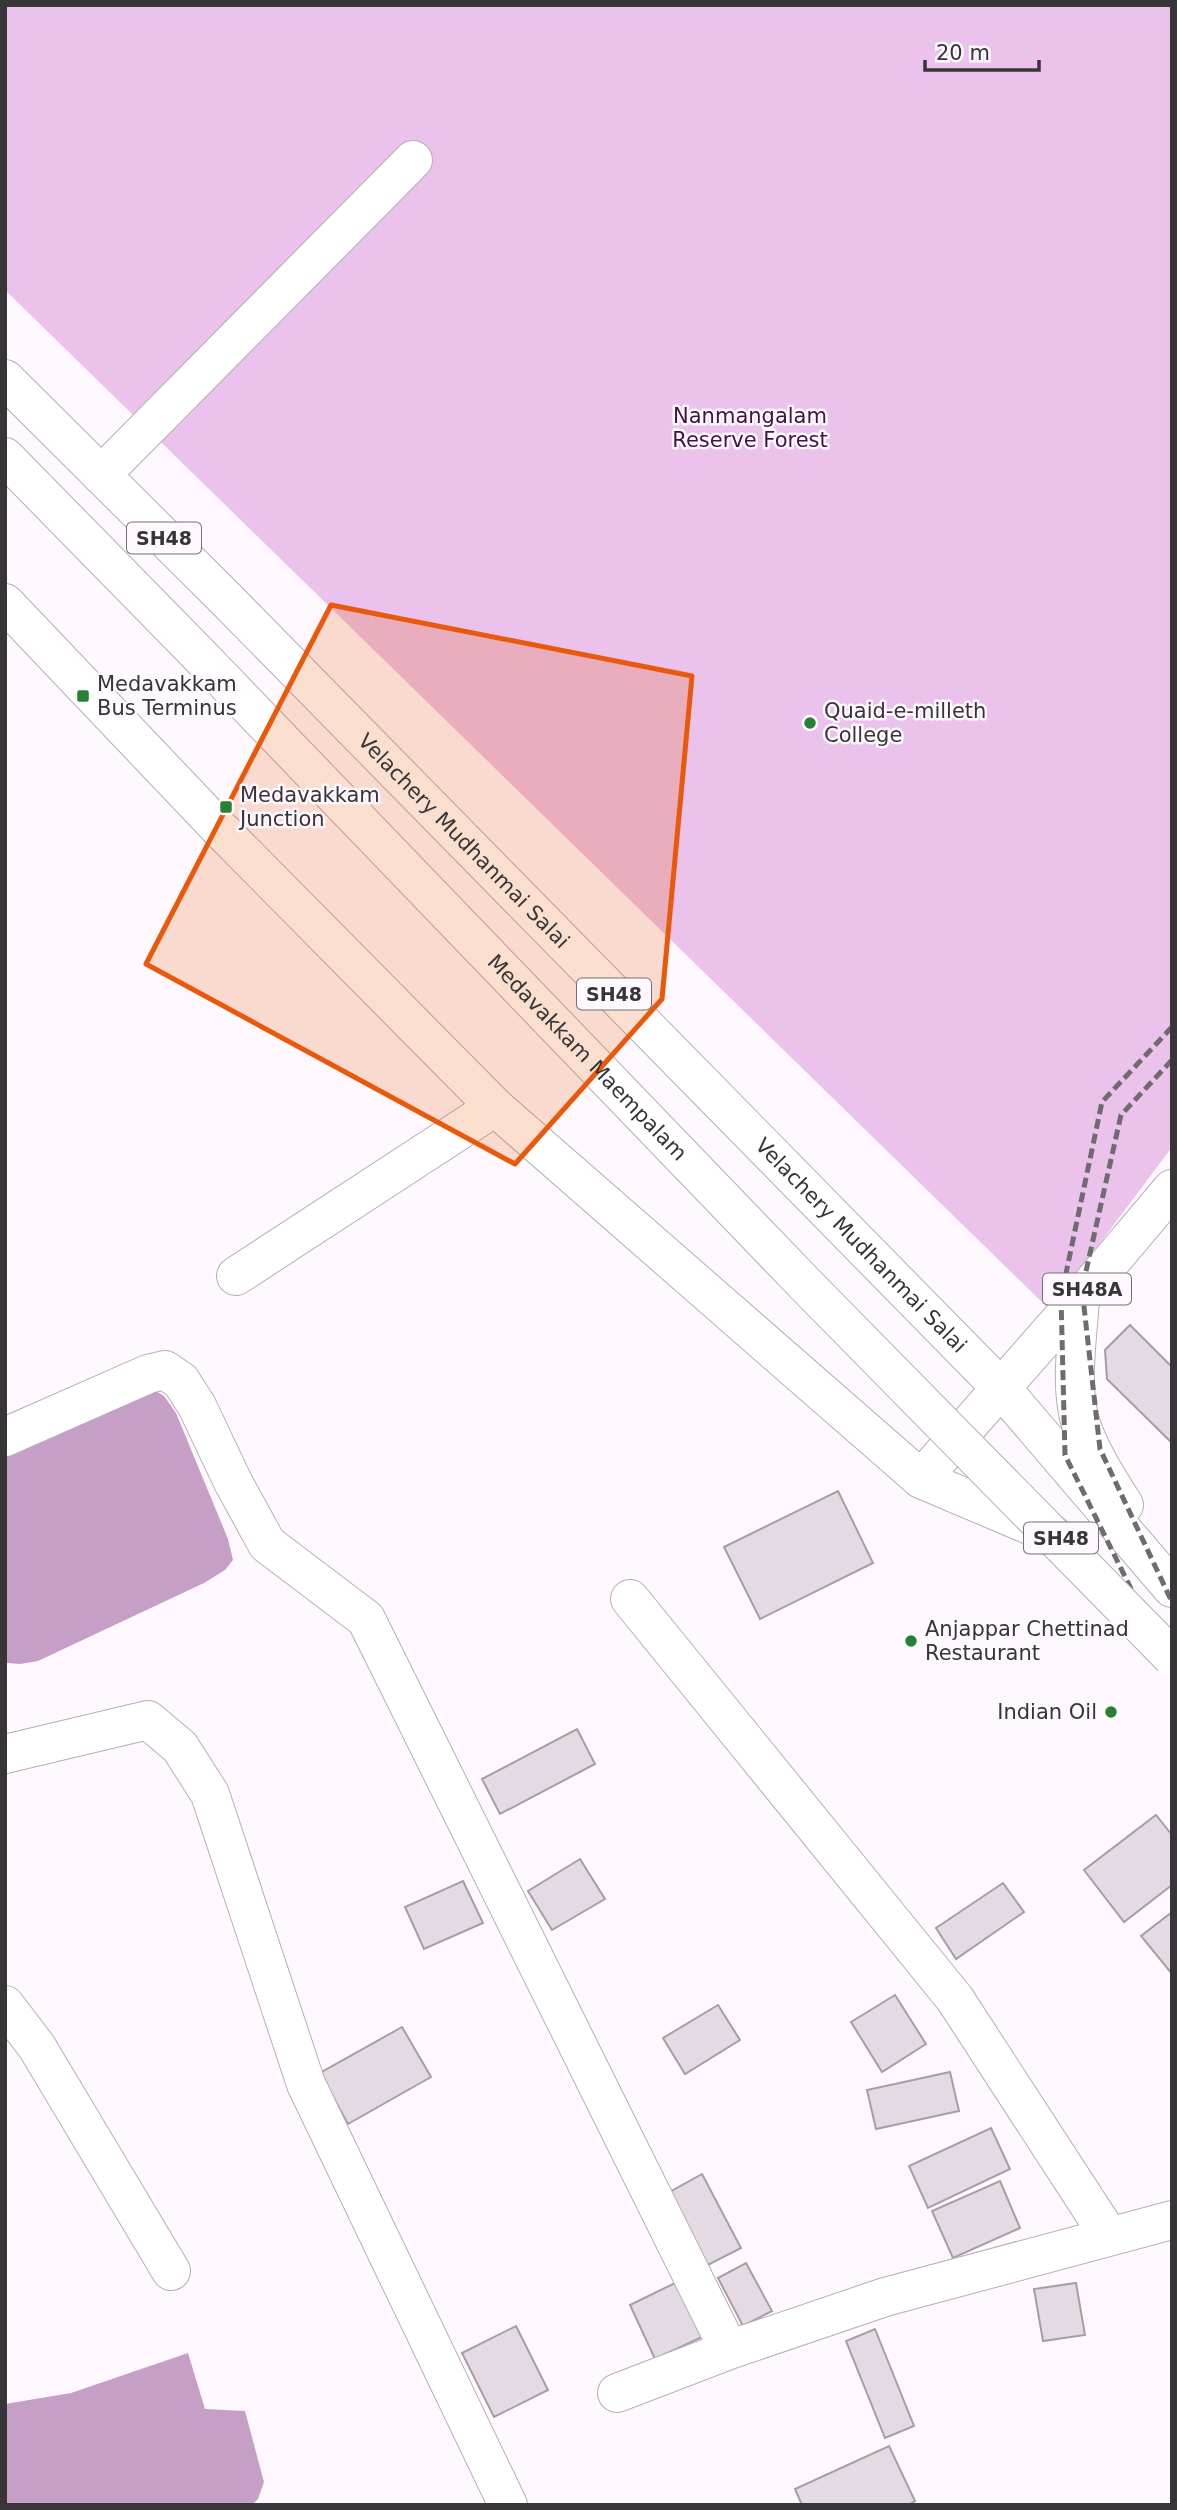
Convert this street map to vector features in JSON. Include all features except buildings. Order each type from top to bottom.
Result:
[{"type":"main road","points":[[102,475],[414,160]]},
{"type":"main road","name":"Velachery Mudhanmai Salai","points":[[5,379],[227,600],[1001,1388],[1172,1588]]},
{"type":"main road","name":"Medavakkam Maempalam","points":[[5,457],[795,1274],[1172,1657]]},
{"type":"main road","name":"SH48","points":[[5,603],[220,829],[495,1107],[921,1479],[1069,1542],[1172,1641]]},
{"type":"main road","points":[[236,1276],[495,1107]]},
{"type":"main road","name":"SH48A","points":[[921,1479],[1172,1189]]},
{"type":"main road","points":[[1080,1298],[1075,1374],[1079,1418],[1103,1472],[1172,1582]]},
{"type":"main road","points":[[5,1437],[148,1374],[165,1370],[181,1381],[197,1406],[233,1482],[267,1544],[366,1619],[729,2350]]},
{"type":"main road","points":[[629,1599],[955,1998],[1109,2236]]},
{"type":"main road","points":[[5,1754],[148,1720],[180,1747],[210,1794],[306,2084],[508,2505]]},
{"type":"main road","points":[[5,2005],[37,2047],[171,2271]]},
{"type":"main road","points":[[617,2393],[729,2350],[885,2297],[1172,2220]]},
{"type":"highlighted area","points":[[331,605],[692,676],[662,999],[515,1164],[146,964]]},
{"type":"green space","name":"Nanmangalam Reserve Forest","points":[[5,5],[1172,5],[1172,1147],[1050,1310],[5,290]]},
{"type":"shaded area","points":[[154,1390],[164,1396],[176,1413],[228,1539],[233,1560],[225,1570],[204,1583],[38,1661],[7,1663],[5,1452]]},
{"type":"shaded area","points":[[188,2353],[205,2409],[245,2411],[264,2482],[258,2499],[252,2505],[5,2505],[5,2404],[71,2393]]},
{"type":"railway","points":[[1172,1027],[1102,1102],[1061,1297],[1065,1455],[1172,1672]]},
{"type":"railway","points":[[1172,1060],[1121,1115],[1082,1289],[1100,1449],[1172,1602]]},
{"type":"place","name":"Medavakkam Bus Terminus","points":[[83,696]]},
{"type":"place","name":"Quaid-e-milleth College","points":[[810,723]]},
{"type":"place","name":"Medavakkam Junction","points":[[226,807]]},
{"type":"place","name":"Anjappar Chettinad Restaurant","points":[[911,1641]]},
{"type":"place","name":"Indian Oil","points":[[1111,1712]]}]
